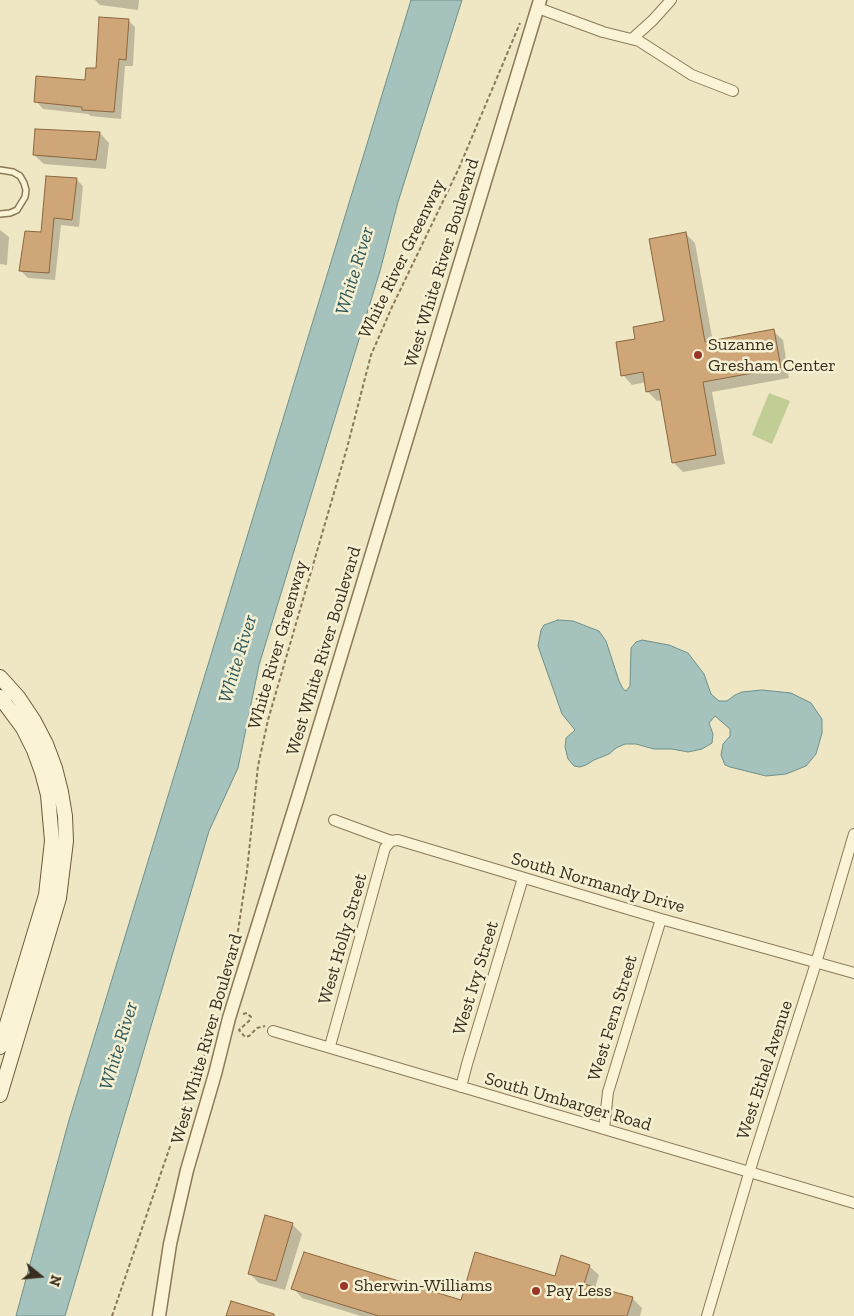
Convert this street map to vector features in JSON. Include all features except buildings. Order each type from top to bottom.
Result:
[{"type":"main road","points":[[0,676],[34,721],[46,744],[61,792],[65,816],[66,841],[60,898],[0,1095]]},
{"type":"main road","points":[[0,698],[23,728],[34,750],[42,772],[50,810],[52,841],[46,895],[0,1047]]},
{"type":"street","points":[[632,39],[671,0]]},
{"type":"street","points":[[539,4],[603,32],[645,44],[667,61],[692,75],[733,91]]},
{"type":"street","name":"West White River Boulevard","points":[[159,1316],[176,1216],[229,1018],[539,4]]},
{"type":"street","name":"South Normandy Drive","points":[[334,820],[391,842],[398,840],[661,919],[854,973]]},
{"type":"street","name":"West Ethel Avenue","points":[[707,1316],[854,834]]},
{"type":"street","name":"West Holly Street","points":[[330,1046],[385,848],[391,842]]},
{"type":"street","name":"West Ivy Street","points":[[461,1087],[466,1064],[522,878]]},
{"type":"street","name":"West Fern Street","points":[[604,1129],[608,1092],[661,919]]},
{"type":"street","name":"South Umbarger Road","points":[[274,1031],[330,1046],[461,1087],[854,1203]]},
{"type":"lane","points":[[0,170],[14,172],[20,176],[26,190],[25,197],[17,210],[0,214]]},
{"type":"path","name":"White River Greenway","points":[[232,968],[247,871],[258,766],[268,720],[344,457],[371,355],[459,168],[521,20]]},
{"type":"path","points":[[229,1018],[236,1020],[247,1013],[251,1017],[240,1030],[245,1038],[264,1025],[274,1031]]},
{"type":"path","points":[[112,1316],[174,1134],[213,1034]]},
{"type":"green space","points":[[769,393],[790,401],[772,444],[752,435]]},
{"type":"water","name":"White River","points":[[411,0],[462,0],[398,202],[380,271],[259,665],[238,768],[209,831],[65,1316],[16,1316],[69,1120]]},
{"type":"water","points":[[558,620],[573,621],[599,631],[606,641],[619,681],[626,691],[630,686],[631,648],[636,642],[642,640],[669,645],[688,653],[704,674],[711,694],[719,701],[727,701],[742,692],[762,690],[791,693],[811,703],[822,719],[822,733],[816,754],[806,766],[786,774],[766,776],[730,767],[725,765],[721,755],[723,744],[730,736],[730,729],[715,716],[709,723],[713,734],[712,743],[702,749],[688,752],[625,744],[586,765],[574,766],[568,759],[565,747],[566,738],[575,730],[562,714],[538,646],[541,630],[544,625]]},
{"type":"place","name":"Suzanne Gresham Center","points":[[698,355]]},
{"type":"place","name":"Sherwin-Williams","points":[[344,1286]]},
{"type":"place","name":"Pay Less","points":[[536,1291]]}]
